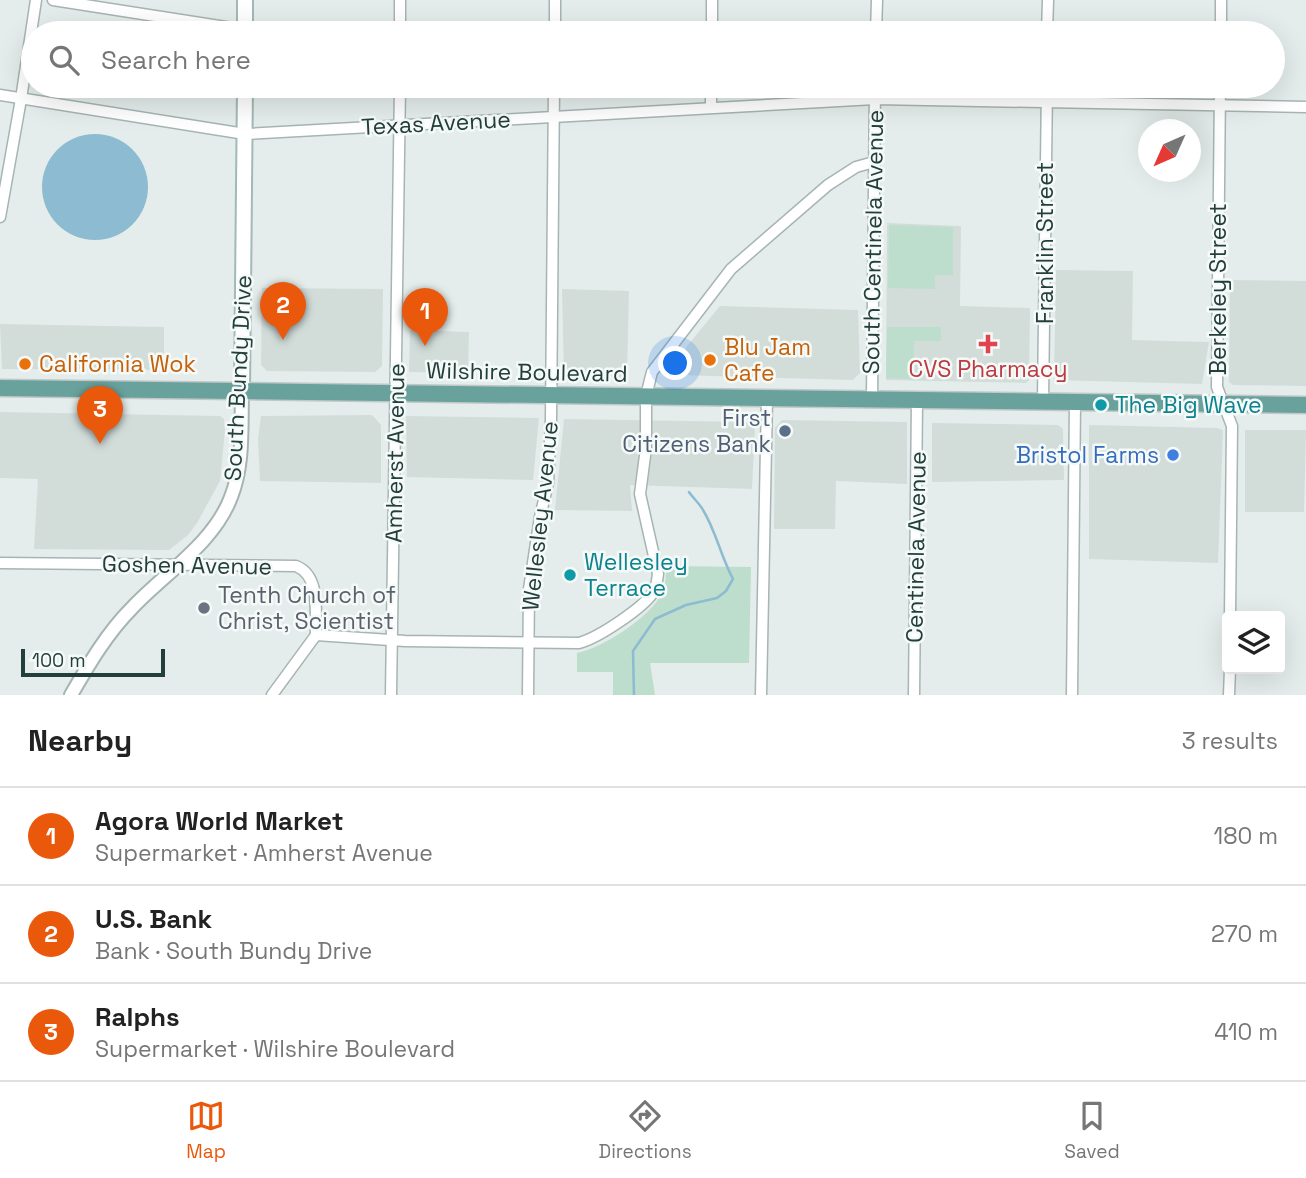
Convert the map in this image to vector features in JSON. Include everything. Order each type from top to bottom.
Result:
[{"type":"main road","points":[[245,0],[245,21]]},
{"type":"main road","name":"South Bundy Drive","points":[[243,391],[245,98]]},
{"type":"main road","name":"Wilshire Boulevard","points":[[0,388],[1306,405]]},
{"type":"street","points":[[33,21],[36,0]]},
{"type":"street","points":[[53,0],[179,21]]},
{"type":"street","points":[[400,0],[400,21]]},
{"type":"street","points":[[555,0],[555,21]]},
{"type":"street","points":[[712,0],[712,21]]},
{"type":"street","points":[[876,21],[877,0]]},
{"type":"street","points":[[1047,21],[1048,0]]},
{"type":"street","points":[[1221,0],[1221,21]]},
{"type":"street","name":"Texas Avenue","points":[[0,95],[245,134],[875,99],[1306,107]]},
{"type":"street","name":"Amherst Avenue","points":[[391,695],[400,98]]},
{"type":"street","name":"Wellesley Avenue","points":[[528,695],[529,589],[548,483],[554,98]]},
{"type":"street","points":[[711,98],[711,107]]},
{"type":"street","name":"Franklin Street","points":[[1043,401],[1046,98]]},
{"type":"street","name":"Berkeley Street","points":[[1220,98],[1217,387],[1232,426],[1230,611]]},
{"type":"street","points":[[0,217],[21,99]]},
{"type":"street","name":"South Centinela Avenue","points":[[872,399],[875,99]]},
{"type":"street","points":[[272,695],[316,635],[393,640],[567,643],[591,640],[648,600],[657,585],[657,563],[640,494],[646,448],[646,396],[652,372],[731,269],[828,185],[856,167],[874,162]]},
{"type":"street","name":"South Bundy Drive","points":[[71,695],[115,627],[206,537],[231,498],[239,458],[243,391]]},
{"type":"street","points":[[761,695],[767,398]]},
{"type":"street","name":"Centinela Avenue","points":[[914,695],[917,400]]},
{"type":"street","points":[[1072,695],[1075,401]]},
{"type":"street","name":"Goshen Avenue","points":[[0,563],[296,566],[307,572],[313,583],[316,635]]},
{"type":"street","points":[[1230,674],[1230,695]]},
{"type":"shaded area","points":[[887,223],[961,226],[960,306],[1030,308],[1029,380],[1026,383],[886,380]]},
{"type":"shaded area","points":[[1056,270],[1133,271],[1132,340],[1209,342],[1202,384],[1054,380]]},
{"type":"shaded area","points":[[1230,280],[1306,281],[1306,386],[1233,385],[1229,382]]},
{"type":"shaded area","points":[[262,288],[383,289],[382,366],[375,372],[267,371],[261,365]]},
{"type":"shaded area","points":[[562,289],[629,291],[627,377],[564,375]]},
{"type":"shaded area","points":[[720,306],[858,310],[860,373],[853,380],[678,375],[674,362]]},
{"type":"shaded area","points":[[0,324],[164,327],[164,370],[2,369]]},
{"type":"shaded area","points":[[410,330],[469,332],[468,373],[409,372]]},
{"type":"shaded area","points":[[0,412],[220,416],[224,419],[225,430],[220,481],[197,523],[188,535],[169,550],[34,549],[38,479],[0,478]]},
{"type":"shaded area","points":[[372,415],[381,425],[381,483],[260,481],[258,439],[261,416]]},
{"type":"shaded area","points":[[406,416],[539,418],[533,480],[407,477]]},
{"type":"shaded area","points":[[564,419],[750,422],[755,427],[752,489],[630,485],[632,511],[555,510]]},
{"type":"shaded area","points":[[782,420],[907,422],[907,484],[836,481],[835,529],[774,529],[775,428]]},
{"type":"shaded area","points":[[932,423],[1058,425],[1063,429],[1064,480],[932,482]]},
{"type":"shaded area","points":[[1089,425],[1223,430],[1218,563],[1089,559]]},
{"type":"shaded area","points":[[1245,430],[1306,430],[1304,512],[1245,512]]},
{"type":"green space","points":[[889,225],[953,227],[953,275],[935,275],[935,289],[888,288]]},
{"type":"green space","points":[[887,327],[941,327],[941,341],[914,341],[913,379],[886,378]]},
{"type":"green space","points":[[666,566],[751,567],[749,663],[650,663],[655,695],[613,695],[613,672],[577,672],[577,653],[612,638],[648,612],[663,590]]},
{"type":"water","points":[[95,134],[115,138],[133,149],[144,167],[148,187],[144,207],[133,225],[115,236],[95,240],[75,236],[57,225],[46,207],[42,187],[46,167],[57,149],[75,138]]},
{"type":"waterway","points":[[634,695],[633,651],[655,619],[686,605],[717,598],[726,591],[733,579],[708,518],[689,492]]},
{"type":"place","name":"U.S. Bank","points":[[283,340]]},
{"type":"place","name":"CVS Pharmacy","points":[[988,344]]},
{"type":"place","name":"Agora World Market","points":[[425,346]]},
{"type":"place","name":"Blu Jam Cafe","points":[[710,360]]},
{"type":"place","name":"California Wok","points":[[25,364]]},
{"type":"place","name":"The Big Wave","points":[[1101,405]]},
{"type":"place","name":"First Citizens Bank","points":[[785,431]]},
{"type":"place","name":"Ralphs","points":[[100,444]]},
{"type":"place","name":"Bristol Farms","points":[[1173,455]]},
{"type":"place","name":"Wellesley Terrace","points":[[570,575]]},
{"type":"place","name":"Tenth Church of Christ, Scientist","points":[[204,608]]}]
